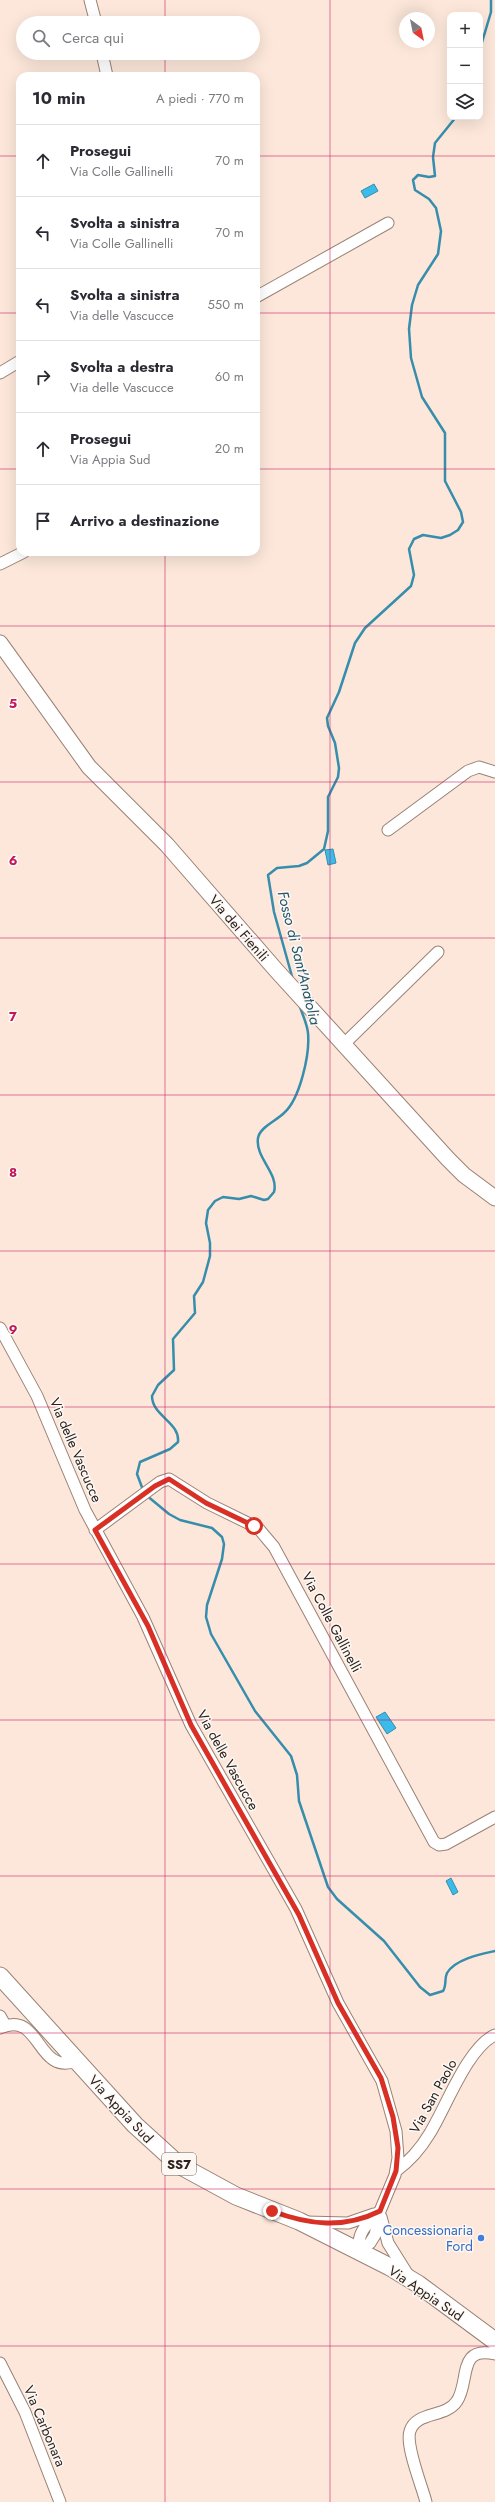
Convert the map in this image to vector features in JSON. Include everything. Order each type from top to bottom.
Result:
[{"type":"main road","name":"Via Appia Sud","points":[[0,1977],[141,2131],[179,2165],[236,2196],[299,2221],[360,2251],[411,2280],[495,2341]]},
{"type":"street","points":[[90,0],[94,16]]},
{"type":"street","points":[[104,60],[106,72]]},
{"type":"street","points":[[260,295],[388,223]]},
{"type":"street","points":[[0,373],[16,363]]},
{"type":"street","points":[[0,564],[16,556]]},
{"type":"street","name":"Via dei Fienili","points":[[0,643],[87,764],[159,837],[276,970],[457,1168],[495,1198]]},
{"type":"street","points":[[388,830],[468,771],[479,767],[495,772]]},
{"type":"street","points":[[344,1044],[438,952]]},
{"type":"street","name":"Via delle Vascucce","points":[[0,1328],[40,1400],[95,1530],[146,1622],[191,1725],[299,1915],[338,2003],[379,2074],[390,2106],[397,2137],[396,2171],[380,2211],[373,2238],[360,2251]]},
{"type":"street","name":"Via Colle Gallinelli","points":[[95,1530],[155,1486],[166,1480],[175,1481],[206,1503],[258,1528],[270,1540],[434,1842],[439,1845],[446,1844],[495,1817]]},
{"type":"street","points":[[2,2023],[26,2028],[48,2056],[56,2062],[66,2064],[76,2061]]},
{"type":"street","name":"Via San Paolo","points":[[396,2171],[410,2159],[427,2139],[476,2050],[495,2035]]},
{"type":"street","points":[[299,2221],[348,2223],[360,2220],[380,2211],[386,2238],[411,2280]]},
{"type":"street","points":[[426,2502],[409,2439],[411,2428],[420,2419],[445,2411],[457,2402],[461,2393],[466,2366],[472,2358],[484,2353],[495,2354]]},
{"type":"street","name":"Via Carbonara","points":[[0,2364],[25,2412],[60,2502]]},
{"type":"water","points":[[374,184],[378,191],[365,198],[361,191]]},
{"type":"water","points":[[333,849],[336,863],[328,865],[325,850]]},
{"type":"water","points":[[385,1712],[396,1728],[387,1734],[376,1717]]},
{"type":"water","points":[[451,1878],[458,1892],[453,1895],[446,1881]]},
{"type":"waterway","name":"Fosso di Sant'Anatolia","points":[[480,48],[491,12],[491,0]]},
{"type":"waterway","name":"Fosso di Sant'Anatolia","points":[[293,980],[274,912],[268,875],[277,868],[299,866],[307,863],[324,849],[328,831],[328,797],[338,777],[339,768],[335,743],[328,726],[327,718],[339,692],[355,643],[365,628],[411,586],[414,575],[409,549],[414,539],[423,535],[441,538],[450,535],[458,530],[463,522],[461,512],[445,481],[445,433],[422,397],[411,358],[409,329],[412,305],[418,285],[438,254],[441,231],[436,208],[429,199],[415,190],[413,180],[418,175],[429,177],[435,176],[433,157],[435,143],[454,120]]},
{"type":"waterway","name":"Fosso di Sant'Anatolia","points":[[143,1490],[137,1474],[140,1462],[170,1449],[178,1442],[175,1429],[156,1409],[152,1396],[158,1385],[174,1370],[173,1339],[195,1313],[194,1296],[203,1282],[210,1256],[210,1243],[206,1223],[208,1210],[215,1201],[223,1197],[239,1199],[251,1196],[264,1200],[268,1199],[274,1192],[275,1185],[273,1178],[260,1152],[258,1138],[259,1134],[265,1127],[281,1116],[290,1106],[295,1098],[303,1076],[306,1064],[308,1033],[306,1022],[299,1004]]},
{"type":"waterway","name":"Fosso di Sant'Anatolia","points":[[146,1495],[169,1514],[180,1520],[212,1528],[222,1537],[224,1544],[222,1559],[207,1605],[206,1617],[211,1634],[255,1711],[291,1756],[297,1775],[299,1801],[328,1887],[337,1899],[384,1941],[420,1987],[430,1995],[443,1991],[447,1973],[456,1964],[469,1958],[495,1951]]},
{"type":"place","name":"Concessionaria Ford","points":[[481,2238]]},
{"type":"route","points":[[254,1526],[206,1503],[175,1481],[169,1479],[155,1486],[95,1530],[148,1626],[161,1661],[191,1725],[308,1932],[338,2003],[379,2074],[386,2091],[393,2117],[398,2143],[398,2161],[396,2171],[380,2211],[360,2220],[344,2223],[299,2221],[272,2211]]}]
